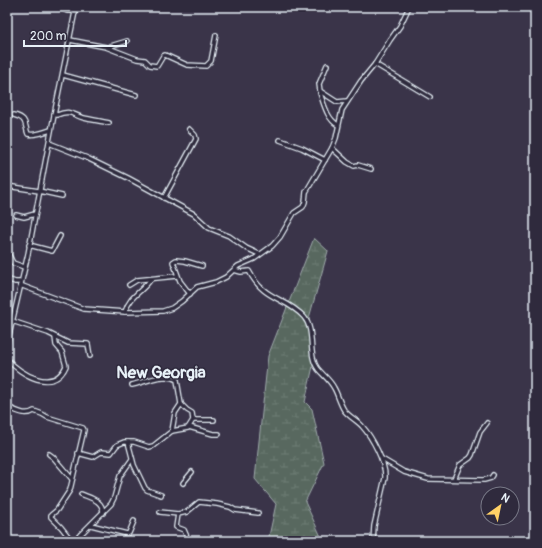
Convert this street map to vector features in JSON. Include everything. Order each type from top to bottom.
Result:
[{"type":"street","points":[[28,254],[54,114],[76,9],[67,10],[60,7]]},
{"type":"street","points":[[7,279],[80,309],[125,312],[163,311],[172,308],[197,288],[226,277],[238,266],[254,259],[277,241],[294,214],[303,207],[306,194],[332,148],[336,138],[342,110],[400,26],[409,7]]},
{"type":"street","points":[[70,40],[106,47],[137,59],[145,60],[151,65],[158,66],[163,56],[165,56],[187,65],[206,66],[211,61],[216,36]]},
{"type":"street","points":[[106,47],[127,41]]},
{"type":"street","points":[[375,64],[430,97]]},
{"type":"street","points":[[327,65],[319,84],[320,92],[328,113],[333,122],[338,125]]},
{"type":"street","points":[[63,75],[136,95]]},
{"type":"street","points":[[320,92],[337,102],[342,110]]},
{"type":"street","points":[[337,102],[347,101]]},
{"type":"street","points":[[54,114],[57,116],[64,113],[71,113],[82,118],[109,123]]},
{"type":"street","points":[[14,115],[22,118],[25,122],[28,134],[37,135],[51,130]]},
{"type":"street","points":[[164,198],[196,140],[195,135],[189,129]]},
{"type":"street","points":[[280,140],[302,148],[325,160]]},
{"type":"street","points":[[49,143],[68,149],[101,164],[197,216],[212,229],[229,236],[246,248],[259,254]]},
{"type":"street","points":[[332,148],[347,162],[354,166],[358,165],[371,169]]},
{"type":"street","points":[[7,186],[62,196]]},
{"type":"street","points":[[16,215],[24,217],[35,214]]},
{"type":"street","points":[[7,344],[30,244],[53,250],[60,236]]},
{"type":"street","points":[[9,255],[13,263]]},
{"type":"street","points":[[190,294],[177,276],[173,265],[174,260],[185,261],[202,266]]},
{"type":"street","points":[[7,261],[24,267]]},
{"type":"street","points":[[234,270],[249,272],[258,286],[264,291],[295,309],[305,318],[310,329],[317,368],[330,382],[344,409],[364,428],[380,456],[386,472],[374,526],[373,541]]},
{"type":"street","points":[[129,285],[137,280],[177,276]]},
{"type":"street","points":[[125,312],[136,293],[146,287],[151,279]]},
{"type":"street","points":[[12,321],[39,330],[68,343],[88,344],[90,356]]},
{"type":"street","points":[[7,324],[11,327]]},
{"type":"street","points":[[7,359],[27,376],[45,380],[54,378],[61,373],[66,366],[62,352],[56,346],[55,337]]},
{"type":"street","points":[[132,385],[157,378],[175,378],[178,383],[178,393],[181,404],[192,413],[193,420],[189,427]]},
{"type":"street","points":[[172,431],[175,413],[181,404]]},
{"type":"street","points":[[7,407],[25,414],[34,411],[46,417],[83,428],[84,432],[70,490],[57,510],[51,515],[51,517],[73,541],[103,513],[114,498],[120,476],[132,459]]},
{"type":"street","points":[[193,420],[214,420]]},
{"type":"street","points":[[454,478],[458,467],[470,458],[480,432],[487,423]]},
{"type":"street","points":[[78,453],[93,457],[101,452],[111,453],[120,443],[128,442],[134,442],[149,447],[153,446],[172,431],[189,427],[213,434],[219,434]]},
{"type":"street","points":[[128,442],[132,459],[145,488],[161,494]]},
{"type":"street","points":[[49,454],[72,479]]},
{"type":"street","points":[[380,456],[385,461],[409,474],[428,479],[454,478],[484,480],[491,478],[493,475]]},
{"type":"street","points":[[183,483],[192,472]]},
{"type":"street","points":[[81,494],[100,503],[103,513]]},
{"type":"street","points":[[160,512],[178,514],[187,512],[196,503],[202,502],[224,505],[244,512],[258,513]]},
{"type":"street","points":[[178,514],[176,527],[184,530],[187,541]]},
{"type":"street","points":[[91,524],[127,534],[129,533],[134,521]]},
{"type":"green space","points":[[314,238],[328,251],[309,318],[311,344],[315,357],[305,402],[312,409],[324,463],[305,502],[323,541],[268,541],[276,504],[255,479],[268,356]]},
{"type":"district","name":"New Georgia","points":[[161,372]]}]
